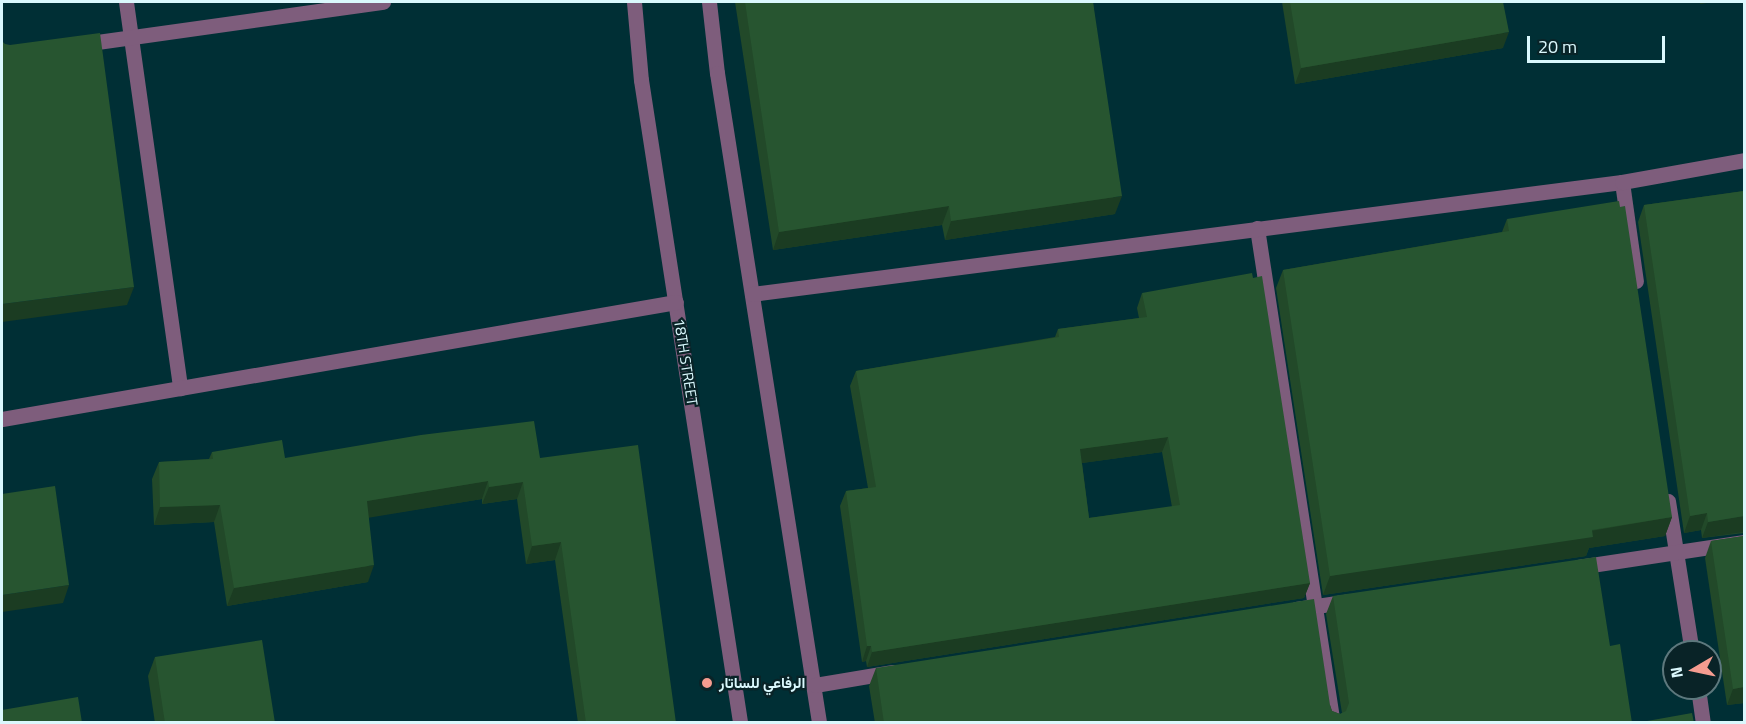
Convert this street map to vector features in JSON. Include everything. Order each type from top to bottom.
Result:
[{"type":"street","points":[[126,2],[180,388]]},
{"type":"street","points":[[72,45],[383,2]]},
{"type":"street","name":"18TH STREET","points":[[634,2],[641,80],[740,723]]},
{"type":"street","points":[[709,2],[717,73],[815,685],[819,723]]},
{"type":"street","points":[[752,294],[1622,182],[1744,160]]},
{"type":"street","points":[[1622,182],[1639,297]]},
{"type":"street","points":[[1257,228],[1333,723]]},
{"type":"street","points":[[2,419],[676,302]]},
{"type":"street","points":[[1665,483],[1690,640]]},
{"type":"street","points":[[1559,569],[1744,542]]},
{"type":"street","points":[[1280,611],[1361,599]]},
{"type":"street","points":[[815,685],[908,670]]},
{"type":"street","points":[[1700,700],[1703,723]]},
{"type":"building","points":[[745,2],[1093,2],[1122,196],[951,221],[949,206],[779,232]]},
{"type":"building","points":[[1290,2],[1503,2],[1509,32],[1301,68]]},
{"type":"building","points":[[100,33],[134,287],[2,304],[2,41],[10,45]]},
{"type":"building","points":[[1744,191],[1744,516],[1708,522],[1707,513],[1690,516],[1644,205]]},
{"type":"building","points":[[1619,201],[1620,207],[1625,206],[1672,517],[1592,530],[1593,537],[1330,576],[1283,270],[1509,231],[1507,219]]},
{"type":"building","points":[[1252,273],[1253,278],[1262,276],[1310,583],[872,652],[871,646],[867,646],[846,491],[876,487],[856,371],[1059,337],[1058,329],[1147,317],[1142,293]],"holes":[[[1168,437],[1180,505],[1089,518],[1080,449]]]},
{"type":"building","points":[[534,421],[540,458],[638,445],[676,723],[586,723],[561,542],[532,546],[523,482],[489,487],[488,481],[367,501],[374,565],[234,588],[220,505],[160,507],[159,462],[213,459],[212,452],[282,440],[285,458],[421,435]]},
{"type":"building","points":[[55,486],[69,585],[2,595],[2,494]]},
{"type":"building","points":[[1744,536],[1744,687],[1733,689],[1711,541]]},
{"type":"building","points":[[1596,557],[1610,646],[1620,644],[1632,723],[884,723],[876,668],[1314,599],[1330,705],[1332,711],[1340,714],[1346,711],[1349,703],[1333,596]]},
{"type":"building","points":[[262,640],[275,723],[165,723],[155,657]]},
{"type":"building","points":[[78,697],[82,723],[2,723],[2,710]]},
{"type":"building","points":[[1692,713],[1694,723],[1636,723]]},
{"type":"place","name":"الرفاعي للساتار","points":[[707,683]]}]
